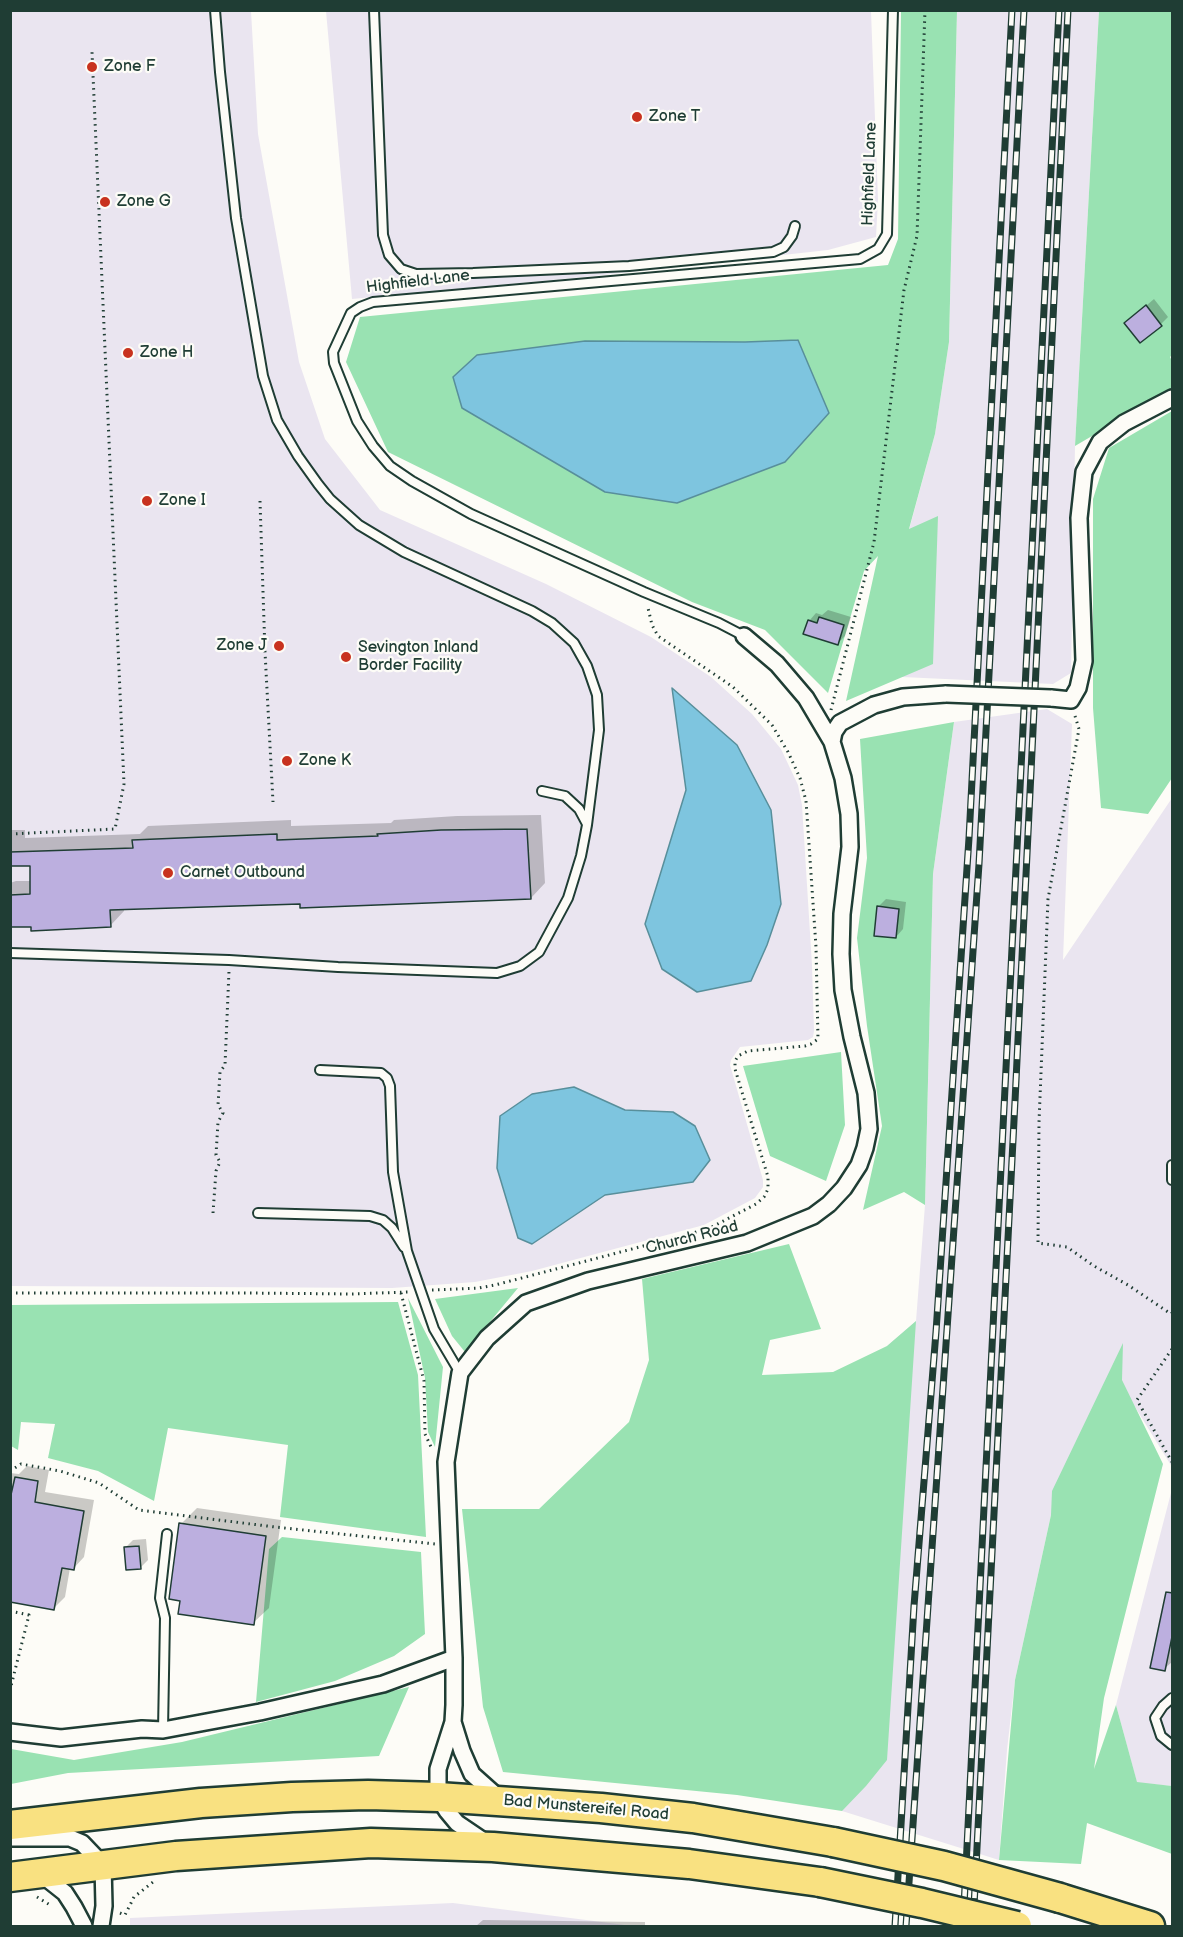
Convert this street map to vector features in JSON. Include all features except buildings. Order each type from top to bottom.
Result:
[{"type":"highway","name":"Bad Munstereifel Road","points":[[10,1825],[201,1803],[346,1796],[438,1797],[601,1808],[693,1818],[833,1842],[944,1866],[1150,1926]]},
{"type":"highway","points":[[10,1877],[176,1856],[371,1843],[493,1847],[690,1864],[820,1882],[1017,1926]]},
{"type":"street","points":[[831,742],[840,723],[874,705],[903,697],[946,694],[1071,700],[1078,688],[1084,661],[1079,518],[1084,472],[1100,442],[1124,423],[1173,398]]},
{"type":"street","name":"Highfield Lane","points":[[744,636],[777,664],[806,698],[831,742]]},
{"type":"street","name":"Church Road","points":[[438,1797],[438,1769],[453,1722],[454,1658],[446,1462],[460,1373],[488,1338],[526,1303],[588,1281],[747,1244],[798,1223],[830,1204],[859,1165],[867,1138],[869,1113],[843,990],[842,914],[850,847],[849,814],[843,778],[831,742]]},
{"type":"street","points":[[10,1732],[61,1738],[142,1729],[163,1730],[260,1713],[383,1684],[454,1658]]},
{"type":"street","name":"Church Road","points":[[453,1722],[472,1774],[501,1801]]},
{"type":"street","points":[[438,1797],[457,1823],[493,1847]]},
{"type":"street","points":[[10,1838],[69,1838],[82,1843],[103,1865],[104,1906],[101,1926]]},
{"type":"street","points":[[40,1873],[65,1893],[84,1926]]},
{"type":"lane","points":[[10,953],[229,960],[497,973],[519,966],[539,952],[568,898],[581,856],[599,730],[597,695],[588,666],[573,643],[552,622],[532,610],[404,552],[359,525],[330,499],[318,484],[277,420],[263,376],[236,218],[215,10]]},
{"type":"lane","points":[[374,10],[383,236],[389,255],[401,269],[416,274],[485,273],[629,266],[773,252],[784,247],[792,236],[795,226]]},
{"type":"lane","name":"Highfield Lane","points":[[744,636],[471,514],[390,466],[373,446],[357,421],[334,363],[333,352],[351,313],[373,302],[860,259],[878,249],[887,234],[892,10]]},
{"type":"lane","points":[[542,791],[565,796],[579,809],[587,825]]},
{"type":"lane","points":[[320,1070],[381,1073],[387,1078],[390,1086],[393,1172],[406,1251],[435,1329],[460,1373]]},
{"type":"lane","points":[[1173,1165],[1173,1180]]},
{"type":"lane","points":[[258,1213],[370,1216],[383,1220],[392,1228],[406,1251]]},
{"type":"lane","points":[[163,1730],[165,1626],[160,1598],[167,1534]]},
{"type":"lane","points":[[1173,1698],[1163,1706],[1155,1718],[1161,1736],[1173,1745]]},
{"type":"path","points":[[823,725],[833,705],[874,542],[904,290],[917,236],[925,10]]},
{"type":"path","points":[[10,834],[115,829],[124,784],[92,52]]},
{"type":"path","points":[[260,501],[273,802]]},
{"type":"path","points":[[10,1293],[401,1293],[479,1288],[708,1229],[756,1204],[764,1197],[768,1189],[768,1177],[735,1069],[735,1061],[738,1056],[748,1051],[805,1046],[818,1039],[816,947],[806,801],[800,778],[772,725],[733,687],[658,636],[652,625],[644,592]]},
{"type":"path","points":[[1071,700],[1079,729],[1048,899],[1039,1122],[1038,1243],[1067,1247],[1094,1266],[1128,1284],[1171,1314],[1173,1313]]},
{"type":"path","points":[[213,1213],[216,1171],[220,1162],[216,1155],[218,1122],[223,1113],[218,1105],[220,1072],[225,1065],[229,960]]},
{"type":"path","points":[[401,1293],[424,1381],[425,1434],[435,1456],[446,1462]]},
{"type":"path","points":[[1173,1349],[1137,1400],[1173,1462]]},
{"type":"path","points":[[10,1472],[21,1464],[70,1473],[99,1482],[139,1510],[449,1545]]},
{"type":"path","points":[[10,1611],[29,1615],[10,1690]]},
{"type":"path","points":[[125,1915],[134,1897],[159,1879]]},
{"type":"shaded area","name":"Sevington Inland Border Facility","points":[[11,11],[251,11],[258,134],[299,362],[325,439],[380,510],[546,584],[651,637],[711,677],[752,714],[781,749],[798,785],[802,805],[814,1031],[813,1037],[808,1040],[740,1047],[731,1060],[730,1065],[763,1180],[763,1187],[755,1198],[704,1225],[532,1271],[475,1282],[392,1288],[11,1286]]},
{"type":"shaded area","name":"Zone T","points":[[326,11],[871,11],[878,200],[876,237],[828,250],[594,276],[352,299]]},
{"type":"shaded area","points":[[957,11],[1099,11],[1075,446],[1071,673],[1053,684],[902,677],[909,530],[935,434],[949,342]]},
{"type":"shaded area","points":[[1047,709],[1072,724],[1063,960],[1172,798],[1172,1467],[1132,1402],[1051,1515],[1015,1680],[999,1860],[842,1811],[830,1727],[887,1346],[916,1321],[925,1205],[933,874],[954,722]]},
{"type":"shaded area","points":[[1172,1489],[1172,1786],[1137,1783],[1116,1705]]},
{"type":"shaded area","points":[[453,1903],[633,1926],[130,1926],[130,1918]]},
{"type":"green space","points":[[901,11],[957,11],[949,342],[935,434],[909,529],[938,516],[933,664],[846,701],[878,556],[864,571],[828,693],[765,630],[692,602],[388,452],[346,362],[360,317],[888,265],[898,239]],"holes":[[[797,340],[677,503],[605,492],[462,408],[745,342]],[[819,617],[844,625],[838,645],[803,634],[808,620],[817,623]]]},
{"type":"green space","points":[[1099,11],[1172,11],[1172,355],[1170,357],[1172,389],[1075,446]],"holes":[[[1146,306],[1162,326],[1140,343],[1124,323]]]},
{"type":"green space","points":[[1172,411],[1172,778],[1148,814],[1101,808],[1093,708],[1093,499],[1109,448]]},
{"type":"green space","points":[[954,722],[933,874],[925,1205],[904,1192],[863,1210],[882,1126],[857,938],[867,858],[860,739]],"holes":[[[877,907],[899,909],[896,938],[874,936]]]},
{"type":"green space","points":[[841,1052],[845,1125],[826,1181],[770,1156],[743,1066]]},
{"type":"green space","points":[[789,1244],[821,1329],[770,1340],[762,1375],[833,1372],[887,1346],[916,1321],[887,1760],[842,1811],[737,1795],[503,1772],[483,1707],[462,1509],[539,1509],[629,1422],[649,1360],[642,1279]]},
{"type":"green space","points":[[518,1288],[465,1352],[452,1336],[435,1299]]},
{"type":"green space","points":[[408,1298],[443,1367],[435,1447],[428,1432],[425,1378]]},
{"type":"green space","points":[[398,1302],[418,1375],[426,1537],[280,1517],[288,1445],[168,1428],[154,1501],[98,1471],[48,1458],[55,1424],[21,1422],[18,1450],[11,1446],[11,1305]]},
{"type":"green space","points":[[1123,1343],[1122,1380],[1163,1464],[1104,1698],[1094,1769],[1116,1705],[1137,1782],[1172,1786],[1172,1854],[1087,1823],[1081,1864],[999,1860],[1015,1680],[1051,1515],[1052,1491]]},
{"type":"green space","points":[[282,1537],[421,1552],[425,1634],[394,1656],[335,1681],[256,1702],[269,1549]]},
{"type":"green space","points":[[409,1687],[379,1756],[68,1773],[11,1784],[11,1749],[74,1760],[182,1742]]},
{"type":"water","points":[[798,340],[829,413],[785,462],[677,503],[605,492],[462,408],[453,377],[477,355],[585,341]]},
{"type":"water","points":[[672,688],[737,745],[771,810],[781,904],[767,945],[751,981],[697,992],[662,969],[645,924],[686,790]]},
{"type":"water","points":[[574,1087],[625,1110],[673,1112],[695,1126],[710,1160],[693,1182],[605,1195],[532,1244],[518,1238],[497,1168],[500,1116],[532,1094]]},
{"type":"railway","points":[[895,1926],[914,1606],[936,1332],[969,838],[1012,10]]},
{"type":"railway","points":[[906,1926],[979,864],[1024,10]]},
{"type":"railway","points":[[963,1926],[1059,10]]},
{"type":"railway","points":[[973,1926],[1068,10]]},
{"type":"place","name":"Zone F","points":[[92,67]]},
{"type":"place","name":"Zone T","points":[[637,117]]},
{"type":"place","name":"Zone G","points":[[105,202]]},
{"type":"place","name":"Zone H","points":[[128,353]]},
{"type":"place","name":"Zone I","points":[[147,501]]},
{"type":"place","name":"Zone J","points":[[279,646]]},
{"type":"place","name":"Sevington Inland Border Facility","points":[[346,657]]},
{"type":"place","name":"Zone K","points":[[287,761]]},
{"type":"place","name":"Carnet Outbound","points":[[168,873]]}]
